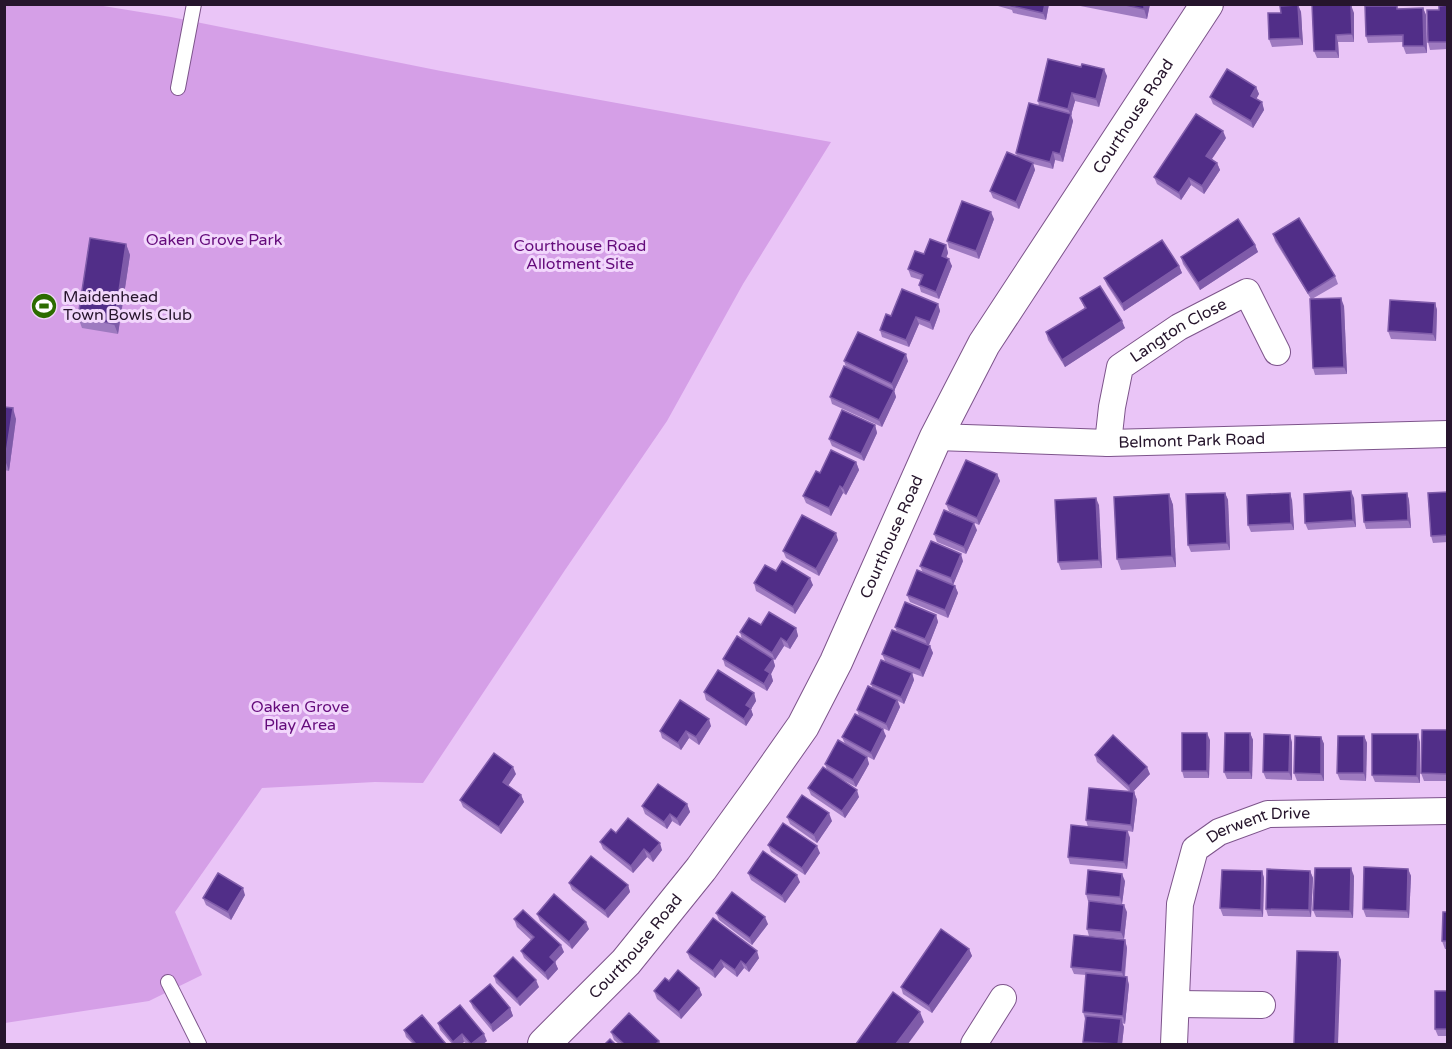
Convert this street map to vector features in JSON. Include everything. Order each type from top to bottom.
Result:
[{"type":"street","name":"Courthouse Road","points":[[544,1044],[633,952],[701,868],[802,726],[836,662],[936,437],[984,344],[1207,4]]},
{"type":"street","name":"Langton Close","points":[[1108,442],[1120,367],[1179,327],[1247,292],[1277,352]]},
{"type":"street","name":"Belmont Park Road","points":[[936,437],[1108,442],[1448,434]]},
{"type":"street","name":"Derwent Drive","points":[[1174,1044],[1180,904],[1195,849],[1220,832],[1268,814],[1448,811]]},
{"type":"street","points":[[974,1044],[1003,998]]},
{"type":"street","points":[[1177,1004],[1262,1005]]},
{"type":"lane","points":[[178,88],[194,4]]},
{"type":"lane","points":[[168,982],[199,1044]]},
{"type":"green space","name":"Oaken Grove Park","points":[[5,5],[97,5],[171,17],[441,71],[831,142],[743,284],[667,421],[423,783],[375,782],[262,788],[175,912],[202,975],[149,1001],[5,1023]]},
{"type":"building","points":[[1011,4],[1045,4],[1043,13],[1011,6]]},
{"type":"building","points":[[1121,4],[1144,4],[1144,9]]},
{"type":"building","points":[[1312,4],[1351,5],[1352,34],[1336,35],[1336,51],[1314,51]]},
{"type":"building","points":[[1298,5],[1300,38],[1269,39],[1268,13],[1281,13],[1280,6]]},
{"type":"building","points":[[1448,5],[1447,42],[1428,42],[1427,10],[1439,10],[1439,6]]},
{"type":"building","points":[[1365,6],[1397,6],[1397,9],[1423,8],[1424,46],[1403,46],[1403,35],[1366,36]]},
{"type":"building","points":[[1048,59],[1081,67],[1082,64],[1104,69],[1096,99],[1072,93],[1068,109],[1038,101]]},
{"type":"building","points":[[1227,69],[1256,87],[1251,96],[1262,102],[1251,121],[1210,97]]},
{"type":"building","points":[[1029,103],[1071,114],[1060,154],[1053,152],[1050,162],[1016,153]]},
{"type":"building","points":[[1196,114],[1223,131],[1206,156],[1217,163],[1202,186],[1189,178],[1179,193],[1154,177]]},
{"type":"building","points":[[1007,152],[1033,163],[1016,202],[990,191]]},
{"type":"building","points":[[962,201],[991,212],[976,251],[947,241]]},
{"type":"building","points":[[1299,218],[1335,276],[1308,293],[1273,234]]},
{"type":"building","points":[[1238,219],[1255,245],[1198,283],[1181,257]]},
{"type":"building","points":[[90,238],[126,244],[114,324],[78,317]]},
{"type":"building","points":[[930,239],[946,245],[942,256],[949,259],[936,292],[919,285],[923,275],[908,269],[915,251],[924,254]]},
{"type":"building","points":[[1162,240],[1179,266],[1122,304],[1104,278]]},
{"type":"building","points":[[1100,286],[1122,321],[1062,360],[1046,332],[1086,308],[1080,298]]},
{"type":"building","points":[[902,289],[938,304],[930,322],[916,317],[906,340],[880,330],[886,314],[891,316]]},
{"type":"building","points":[[1341,298],[1344,367],[1313,368],[1310,299]]},
{"type":"building","points":[[1390,300],[1435,303],[1433,334],[1388,331]]},
{"type":"building","points":[[858,332],[906,354],[892,384],[844,361]]},
{"type":"building","points":[[844,366],[894,390],[879,420],[830,397]]},
{"type":"building","points":[[4,407],[13,408],[5,460],[4,460]]},
{"type":"building","points":[[842,410],[875,425],[861,454],[829,439]]},
{"type":"building","points":[[831,450],[856,462],[843,488],[840,486],[829,508],[803,496],[816,471],[820,473]]},
{"type":"building","points":[[966,460],[997,474],[977,518],[946,504]]},
{"type":"building","points":[[1351,491],[1353,520],[1305,523],[1304,494]]},
{"type":"building","points":[[1448,492],[1448,535],[1431,536],[1428,493]]},
{"type":"building","points":[[1225,493],[1227,543],[1188,545],[1186,494]]},
{"type":"building","points":[[1290,493],[1291,523],[1248,525],[1247,495]]},
{"type":"building","points":[[1407,493],[1408,520],[1364,522],[1362,495]]},
{"type":"building","points":[[1169,494],[1172,556],[1117,559],[1114,497]]},
{"type":"building","points":[[1096,498],[1099,560],[1058,562],[1055,500]]},
{"type":"building","points":[[944,510],[974,523],[964,547],[934,534]]},
{"type":"building","points":[[802,515],[836,533],[816,569],[783,551]]},
{"type":"building","points":[[931,541],[961,554],[951,578],[920,566]]},
{"type":"building","points":[[782,561],[810,578],[793,607],[754,583],[765,565],[776,571]]},
{"type":"building","points":[[917,570],[955,586],[945,610],[907,595]]},
{"type":"building","points":[[905,602],[936,615],[925,639],[895,627]]},
{"type":"building","points":[[769,612],[796,628],[787,642],[781,638],[772,653],[740,632],[749,618],[761,625]]},
{"type":"building","points":[[892,630],[930,646],[920,670],[882,654]]},
{"type":"building","points":[[737,636],[773,659],[765,670],[770,673],[764,684],[723,659]]},
{"type":"building","points":[[881,660],[912,673],[901,697],[871,684]]},
{"type":"building","points":[[718,670],[754,693],[746,705],[751,708],[744,719],[704,692]]},
{"type":"building","points":[[868,686],[897,700],[886,724],[857,710]]},
{"type":"building","points":[[680,700],[709,719],[696,737],[686,731],[678,743],[660,731]]},
{"type":"building","points":[[855,714],[883,729],[871,753],[842,737]]},
{"type":"building","points":[[1422,730],[1448,730],[1448,774],[1421,773]]},
{"type":"building","points":[[1182,733],[1207,733],[1207,771],[1182,771]]},
{"type":"building","points":[[1225,733],[1250,733],[1250,772],[1224,772]]},
{"type":"building","points":[[1264,734],[1290,735],[1289,772],[1263,772]]},
{"type":"building","points":[[1372,734],[1418,734],[1417,776],[1372,775]]},
{"type":"building","points":[[1113,735],[1147,767],[1129,786],[1095,755]]},
{"type":"building","points":[[1295,736],[1321,737],[1321,774],[1294,773]]},
{"type":"building","points":[[1338,736],[1364,736],[1364,773],[1337,773]]},
{"type":"building","points":[[838,740],[867,757],[853,780],[825,764]]},
{"type":"building","points":[[494,753],[513,767],[503,782],[521,795],[499,827],[460,800]]},
{"type":"building","points":[[823,767],[857,790],[842,811],[808,788]]},
{"type":"building","points":[[658,784],[687,804],[677,819],[670,814],[664,822],[642,806]]},
{"type":"building","points":[[1089,788],[1134,792],[1131,825],[1086,820]]},
{"type":"building","points":[[802,795],[829,813],[814,835],[787,817]]},
{"type":"building","points":[[628,818],[660,843],[650,854],[644,849],[631,866],[600,842],[611,829],[616,833]]},
{"type":"building","points":[[783,823],[817,846],[802,868],[768,845]]},
{"type":"building","points":[[1071,825],[1127,831],[1124,862],[1068,857]]},
{"type":"building","points":[[763,851],[797,875],[782,896],[748,873]]},
{"type":"building","points":[[591,856],[628,885],[605,911],[569,883]]},
{"type":"building","points":[[1364,867],[1408,869],[1407,911],[1363,909]]},
{"type":"building","points":[[1315,868],[1351,868],[1350,911],[1313,910]]},
{"type":"building","points":[[1267,869],[1310,871],[1309,910],[1266,909]]},
{"type":"building","points":[[1088,870],[1122,874],[1120,897],[1086,894]]},
{"type":"building","points":[[1222,870],[1262,871],[1261,910],[1220,908]]},
{"type":"building","points":[[218,873],[243,888],[228,912],[203,898]]},
{"type":"building","points":[[732,892],[765,917],[750,938],[716,913]]},
{"type":"building","points":[[554,894],[586,922],[569,942],[537,914]]},
{"type":"building","points":[[1089,901],[1124,905],[1121,932],[1087,929]]},
{"type":"building","points":[[523,910],[561,945],[550,957],[555,962],[545,973],[521,951],[534,937],[514,919]]},
{"type":"building","points":[[1443,912],[1448,912],[1448,941],[1442,941]]},
{"type":"building","points":[[713,918],[757,951],[746,965],[741,961],[735,970],[721,960],[713,971],[687,952]]},
{"type":"building","points":[[941,929],[969,949],[929,1006],[901,987]]},
{"type":"building","points":[[1074,935],[1125,940],[1122,972],[1071,967]]},
{"type":"building","points":[[1297,951],[1338,952],[1335,1044],[1294,1044]]},
{"type":"building","points":[[513,957],[536,980],[517,999],[494,976]]},
{"type":"building","points":[[678,970],[699,988],[679,1012],[654,991],[665,978],[669,981]]},
{"type":"building","points":[[1086,973],[1127,977],[1123,1016],[1083,1012]]},
{"type":"building","points":[[490,984],[510,1008],[491,1025],[470,1001]]},
{"type":"building","points":[[1435,991],[1448,991],[1448,1029],[1435,1029]]},
{"type":"building","points":[[893,992],[920,1012],[896,1044],[856,1044]]},
{"type":"building","points":[[460,1005],[484,1034],[471,1044],[462,1034],[453,1042],[438,1023]]},
{"type":"building","points":[[629,1013],[659,1041],[656,1044],[624,1044],[611,1032]]},
{"type":"building","points":[[422,1015],[446,1044],[413,1044],[415,1043],[404,1030]]},
{"type":"building","points":[[1086,1016],[1121,1019],[1118,1044],[1083,1042]]},
{"type":"building","points":[[610,1039],[615,1044],[605,1044]]},
{"type":"place","name":"Maidenhead Town Bowls Club","points":[[44,306]]},
{"type":"park label","name":"Courthouse Road Allotment Site","points":[[580,255]]},
{"type":"park label","name":"Oaken Grove Play Area","points":[[300,716]]}]
